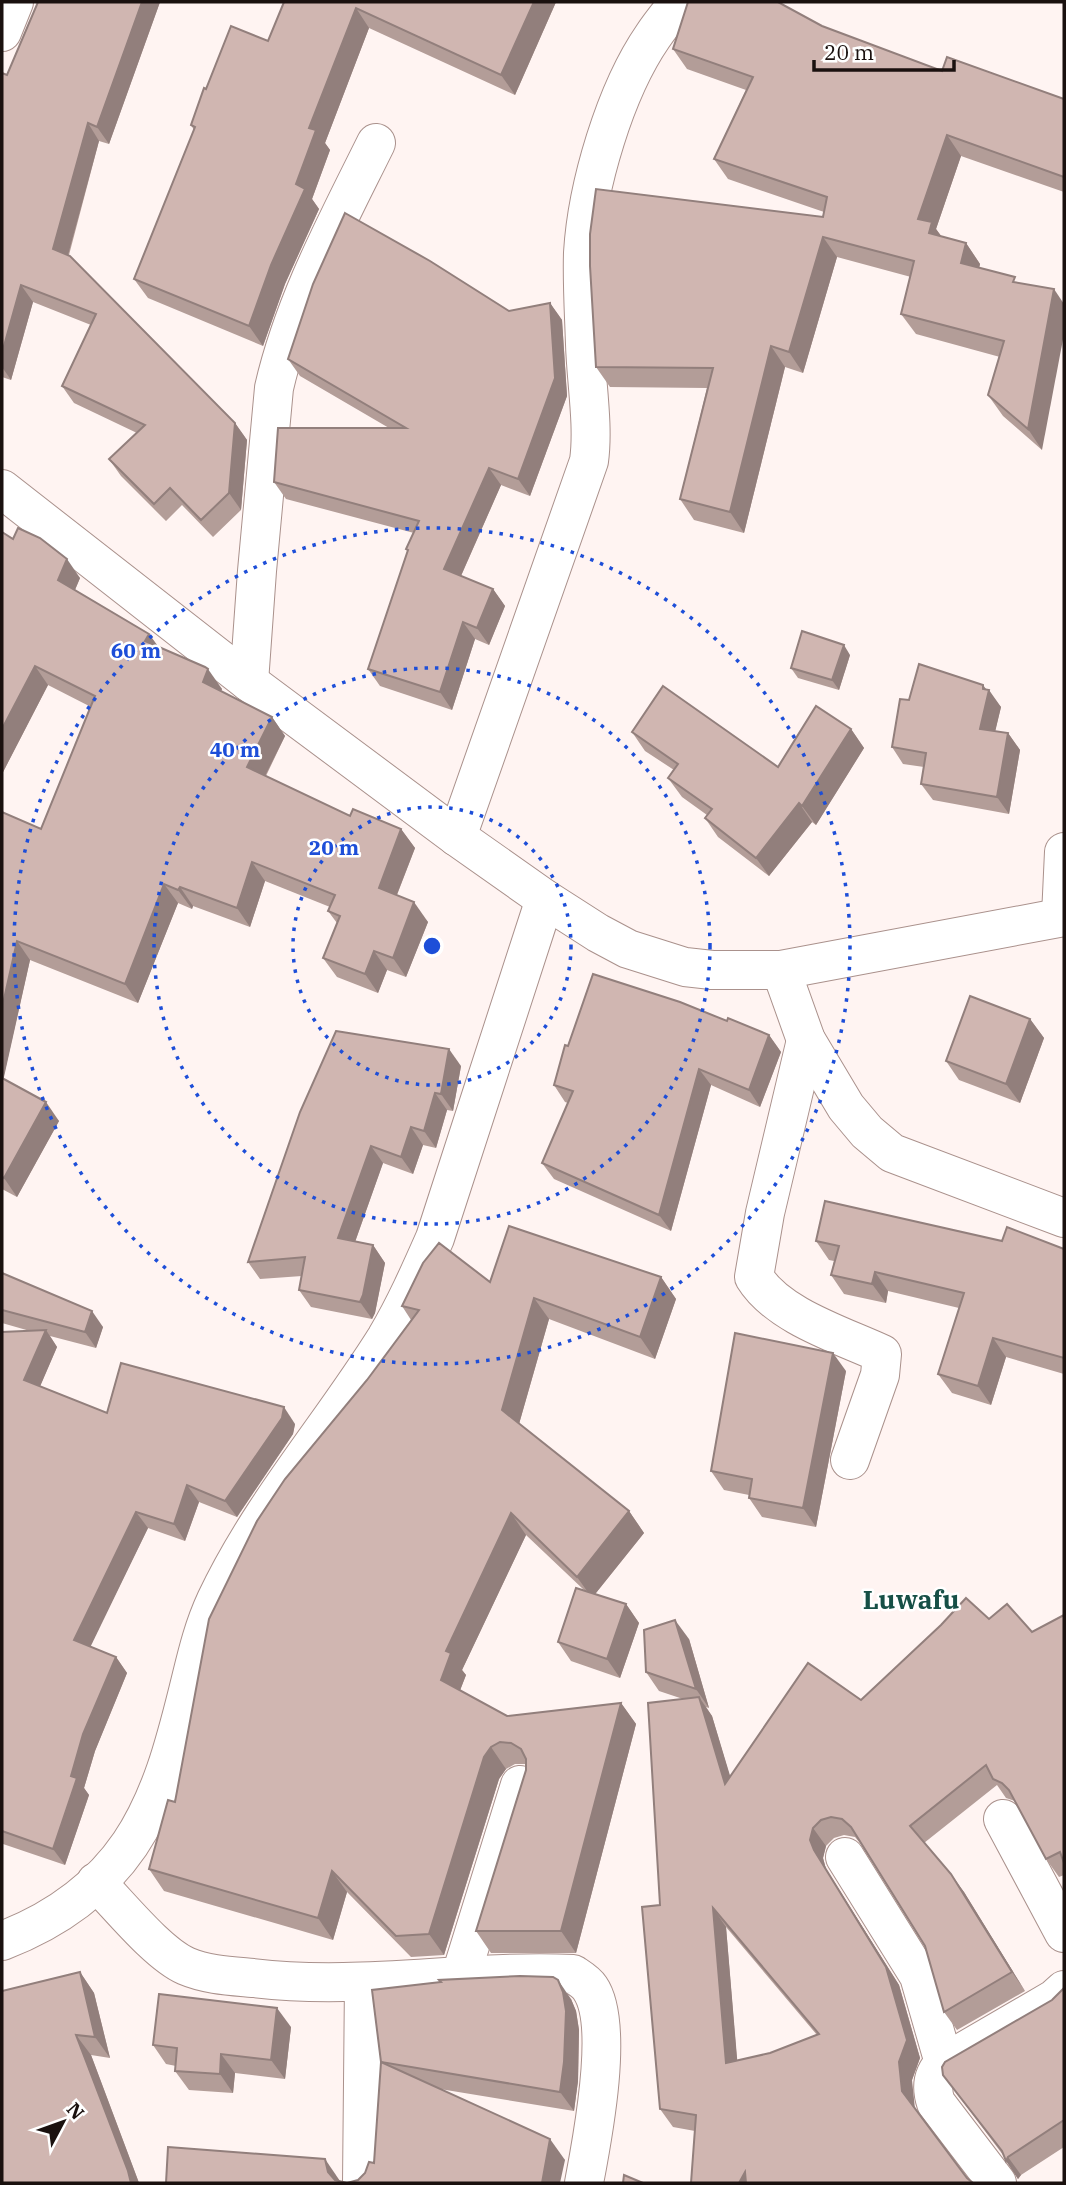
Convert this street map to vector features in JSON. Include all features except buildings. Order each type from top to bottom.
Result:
[{"type":"street","points":[[2,32],[14,2]]},
{"type":"street","points":[[457,837],[589,461],[592,443],[586,385],[583,251],[592,188],[602,150],[637,65],[652,37],[679,2]]},
{"type":"street","points":[[250,682],[259,544],[274,388],[293,320],[376,143]]},
{"type":"street","points":[[2,489],[250,682],[457,837],[598,933],[628,949],[662,961],[712,970],[781,970],[1062,916],[1064,852]]},
{"type":"street","points":[[2,1941],[26,1932],[66,1910],[115,1865],[151,1808],[178,1726],[199,1640],[216,1601],[250,1535],[385,1338],[435,1238],[545,899]]},
{"type":"street","points":[[781,970],[806,1040],[846,1107],[867,1132],[892,1153],[1064,1218]]},
{"type":"street","points":[[806,1040],[765,1213],[754,1277],[761,1289],[782,1308],[881,1354],[880,1375],[850,1460]]},
{"type":"street","points":[[460,1978],[520,1785]]},
{"type":"street","points":[[1003,1819],[1064,1933]]},
{"type":"street","points":[[845,1857],[919,1976],[944,2063]]},
{"type":"street","points":[[96,1882],[156,1943],[184,1965],[214,1974],[279,1981],[364,1982],[573,1974],[589,1986],[595,1997],[599,2020],[601,2066],[584,2183]]},
{"type":"street","points":[[362,2183],[364,1982]]},
{"type":"street","points":[[997,2183],[936,2103],[932,2092],[936,2071],[944,2063],[1054,1999],[1064,1990]]},
{"type":"district","name":"Luwafu","points":[[911,1600]]}]
